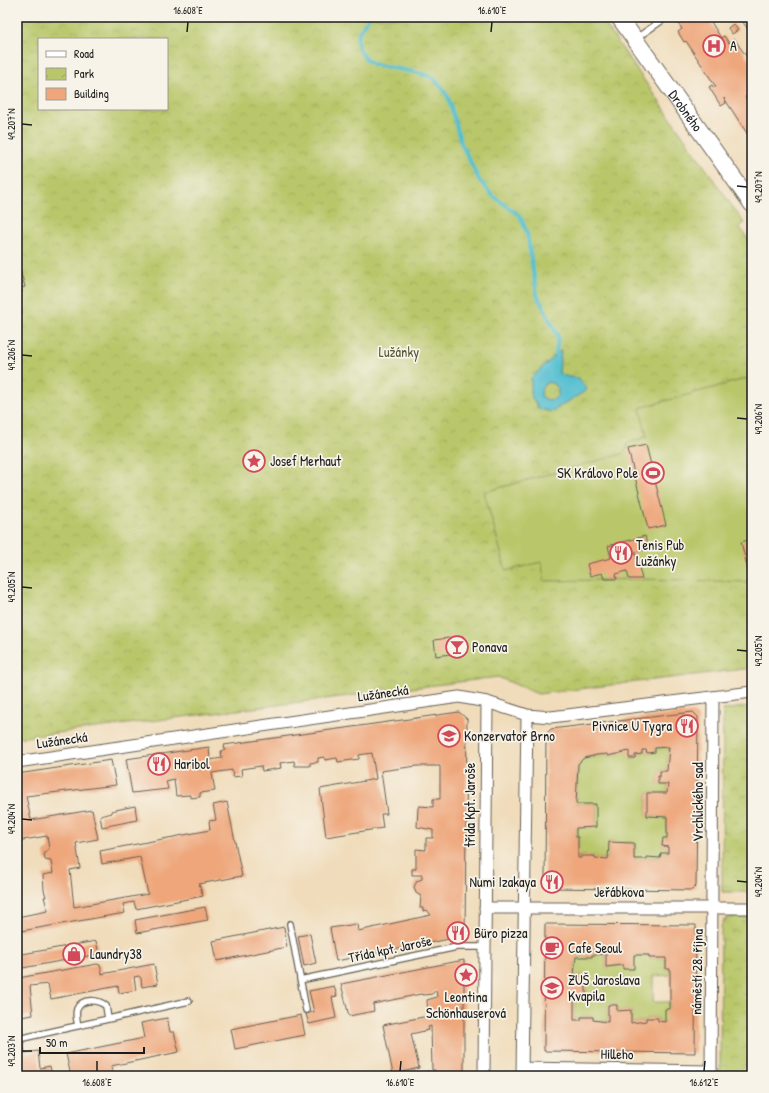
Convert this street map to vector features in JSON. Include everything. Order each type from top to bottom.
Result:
[{"type":"street","name":"Drobného","points":[[619,17],[752,204]]},
{"type":"street","name":"Lužánecká","points":[[17,762],[459,697],[487,702],[527,715],[551,717],[752,692]]},
{"type":"street","name":"Vrchlického sad","points":[[713,697],[713,908]]},
{"type":"street","name":"třída Kpt. Jaroše","points":[[484,1076],[487,702]]},
{"type":"street","points":[[522,1072],[527,715]]},
{"type":"street","points":[[485,908],[525,906]]},
{"type":"street","name":"Jeřábkova","points":[[525,906],[713,908]]},
{"type":"street","points":[[713,908],[752,908]]},
{"type":"street","name":"náměstí 28. října","points":[[711,1073],[713,908]]},
{"type":"street","name":"Hilleho","points":[[522,1072],[711,1073]]},
{"type":"lane","points":[[635,39],[667,17]]},
{"type":"lane","points":[[290,924],[306,1010]]},
{"type":"lane","name":"Třída kpt. Jaroše","points":[[300,980],[458,947],[485,947]]},
{"type":"lane","points":[[78,1026],[76,1016],[77,1009],[83,1003],[100,1001],[106,1006],[108,1019]]},
{"type":"lane","points":[[23,1038],[189,1002]]},
{"type":"green space","name":"Lužánky","points":[[17,17],[600,17],[744,223],[739,226],[752,245],[752,668],[538,694],[498,677],[17,738]]},
{"type":"green space","name":"SK Královo Pole","points":[[752,377],[752,582],[642,579],[545,581],[541,562],[506,571],[484,492],[622,454],[627,449],[627,443],[647,437],[640,408]]},
{"type":"green space","points":[[752,706],[752,892],[722,892],[723,710]]},
{"type":"green space","points":[[669,747],[667,771],[660,771],[660,776],[658,776],[658,784],[668,784],[667,793],[647,793],[647,816],[667,817],[667,838],[663,839],[662,846],[668,847],[668,853],[661,853],[660,858],[648,857],[647,859],[634,859],[634,843],[609,842],[608,859],[595,858],[595,856],[581,856],[581,858],[578,858],[578,837],[576,837],[576,828],[596,827],[596,804],[576,804],[578,764],[584,758],[607,754],[608,756],[629,751],[630,758],[635,758],[635,755],[642,754],[642,750],[646,750],[647,753],[655,752],[655,748]]},
{"type":"green space","points":[[731,917],[752,917],[752,1076],[720,1076],[721,927],[724,920]]},
{"type":"green space","points":[[606,954],[606,967],[623,965],[634,955],[649,955],[649,958],[666,958],[666,969],[670,969],[670,975],[653,976],[653,1002],[670,1002],[670,1009],[665,1022],[658,1021],[658,1018],[646,1018],[646,1021],[631,1023],[631,1010],[617,1011],[617,1005],[608,1005],[608,1022],[593,1020],[593,1017],[581,1017],[581,1020],[574,1020],[574,1001],[576,999],[586,999],[586,976],[576,976],[574,974],[576,957],[591,957],[592,955]]},
{"type":"water","points":[[561,350],[559,373],[568,377],[579,378],[587,390],[551,412],[539,409],[531,396],[531,378]],"holes":[[[548,382],[554,384],[558,388],[558,395],[554,399],[548,400],[542,397],[541,390],[544,385]]]},
{"type":"building","points":[[674,17],[708,17],[721,38],[724,36],[729,43],[734,39],[752,64],[752,92],[745,97],[747,100],[752,96],[752,141],[724,98],[726,103],[721,106],[709,87],[712,85],[714,88],[716,87],[686,41],[684,42],[678,32],[682,29]]},
{"type":"building","points":[[739,17],[752,17],[752,38],[748,29]]},
{"type":"building","points":[[733,24],[738,30],[732,34],[728,28]]},
{"type":"building","points":[[17,270],[20,270],[25,287],[21,288],[22,292],[17,294]]},
{"type":"building","points":[[17,296],[22,313],[17,314]]},
{"type":"building","points":[[646,445],[666,525],[648,529],[628,449]]},
{"type":"building","points":[[645,536],[648,549],[635,552],[642,579],[629,579],[627,571],[616,574],[617,579],[604,579],[602,573],[590,576],[587,564],[611,558],[608,546]]},
{"type":"building","points":[[752,539],[752,569],[748,570],[741,542]]},
{"type":"building","points":[[463,636],[465,652],[436,656],[434,640]]},
{"type":"building","points":[[459,712],[467,719],[465,936],[336,961],[330,928],[357,924],[358,931],[431,915],[427,910],[423,911],[423,908],[420,908],[421,896],[416,893],[414,887],[417,881],[422,879],[422,875],[412,875],[412,869],[416,869],[416,849],[426,850],[426,838],[433,838],[433,830],[417,827],[418,808],[419,806],[433,807],[433,799],[440,799],[440,766],[417,766],[381,771],[387,814],[381,814],[383,828],[326,837],[320,789],[376,779],[372,753],[359,755],[359,759],[338,762],[337,758],[325,760],[324,757],[318,758],[318,762],[310,763],[310,766],[295,766],[294,761],[280,763],[281,768],[262,771],[261,766],[241,769],[242,776],[233,777],[232,770],[212,773],[215,791],[200,793],[200,797],[190,798],[190,795],[176,796],[174,779],[166,781],[168,789],[132,793],[126,759],[209,747],[210,760],[222,758],[221,751],[225,750],[224,745]]},
{"type":"building","points":[[693,712],[698,717],[696,886],[692,890],[550,888],[545,884],[546,734],[551,729]],"holes":[[[669,747],[667,771],[660,771],[660,776],[658,776],[658,784],[668,784],[667,793],[647,793],[647,816],[667,817],[667,838],[663,838],[662,846],[668,847],[668,853],[661,853],[660,858],[647,857],[647,859],[634,859],[634,843],[609,842],[608,859],[595,858],[595,856],[581,856],[581,858],[578,858],[578,837],[576,837],[576,828],[596,827],[596,804],[576,804],[578,764],[584,758],[607,754],[608,756],[629,751],[629,758],[635,758],[635,755],[642,754],[642,750],[646,750],[647,753],[655,752],[655,748]]]},
{"type":"building","points":[[111,760],[116,785],[26,796],[31,820],[92,810],[98,839],[76,843],[80,868],[70,870],[74,907],[148,894],[140,857],[102,864],[100,851],[210,830],[209,821],[216,820],[213,805],[227,802],[242,876],[199,884],[203,896],[136,909],[134,902],[123,904],[125,913],[21,931],[17,930],[17,917],[48,911],[44,897],[46,897],[43,875],[53,873],[51,861],[45,860],[44,852],[49,849],[47,836],[17,841],[17,807],[19,807],[17,799],[17,774]]},
{"type":"building","points":[[135,806],[137,820],[102,827],[100,816],[112,813],[111,811]]},
{"type":"building","points":[[205,907],[208,920],[137,933],[135,920]]},
{"type":"building","points":[[545,924],[696,925],[695,1053],[544,1051]],"holes":[[[606,954],[606,967],[623,965],[623,969],[634,969],[634,955],[649,955],[649,958],[666,958],[666,969],[670,969],[670,1009],[665,1009],[665,1022],[658,1021],[658,1018],[646,1018],[646,1021],[631,1023],[631,1010],[617,1011],[617,1005],[608,1005],[608,1022],[593,1020],[593,1017],[581,1017],[581,1020],[574,1020],[574,1001],[576,999],[586,999],[586,976],[576,976],[574,974],[576,957],[592,957],[592,955]]]},
{"type":"building","points":[[284,927],[287,947],[217,961],[213,941]]},
{"type":"building","points":[[310,934],[316,963],[304,966],[298,936]]},
{"type":"building","points":[[96,941],[99,954],[17,969],[17,955]]},
{"type":"building","points":[[464,960],[464,1076],[405,1076],[428,1071],[435,1074],[435,1070],[432,1070],[431,1026],[428,1027],[429,1030],[411,1034],[419,1068],[393,1074],[383,1025],[428,1016],[427,1000],[437,997],[436,990],[432,994],[421,994],[373,1004],[374,1011],[349,1016],[341,984]]},
{"type":"building","points":[[97,964],[100,965],[102,974],[154,964],[158,984],[142,987],[141,978],[139,976],[134,977],[136,990],[119,993],[118,986],[51,999],[48,984],[30,986],[33,1015],[21,1017],[25,1053],[38,1051],[40,1068],[50,1066],[52,1076],[17,1076],[18,978]]},
{"type":"building","points":[[334,986],[337,996],[332,997],[336,1018],[309,1024],[306,1014],[314,1012],[309,991]]},
{"type":"building","points":[[301,1015],[305,1035],[235,1049],[231,1029]]},
{"type":"building","points":[[167,1018],[170,1032],[174,1032],[179,1052],[111,1066],[113,1076],[71,1076],[66,1054],[144,1038],[141,1023]]},
{"type":"waterway","points":[[369,17],[358,34],[357,42],[360,51],[367,60],[373,64],[432,77],[441,86],[448,97],[461,143],[479,180],[493,196],[520,216],[527,233],[537,295],[558,336],[556,354]]},
{"type":"place","name":"A","points":[[714,46]]},
{"type":"place","name":"Josef Merhaut","points":[[254,461]]},
{"type":"place","name":"SK Královo Pole","points":[[653,473]]},
{"type":"place","name":"Tenis Pub Lužánky","points":[[621,553]]},
{"type":"place","name":"Ponava","points":[[457,647]]},
{"type":"place","name":"Pivnice U Tygra","points":[[687,726]]},
{"type":"place","name":"Konzervatoř Brno","points":[[449,736]]},
{"type":"place","name":"Haribol","points":[[159,764]]},
{"type":"place","name":"Numi Izakaya","points":[[552,882]]},
{"type":"place","name":"Büro pizza","points":[[458,933]]},
{"type":"place","name":"Cafe Seoul","points":[[552,948]]},
{"type":"place","name":"Laundry38","points":[[74,954]]},
{"type":"place","name":"Leontina Schönhauserová","points":[[466,975]]},
{"type":"place","name":"ZUŠ Jaroslava Kvapila","points":[[552,988]]}]
